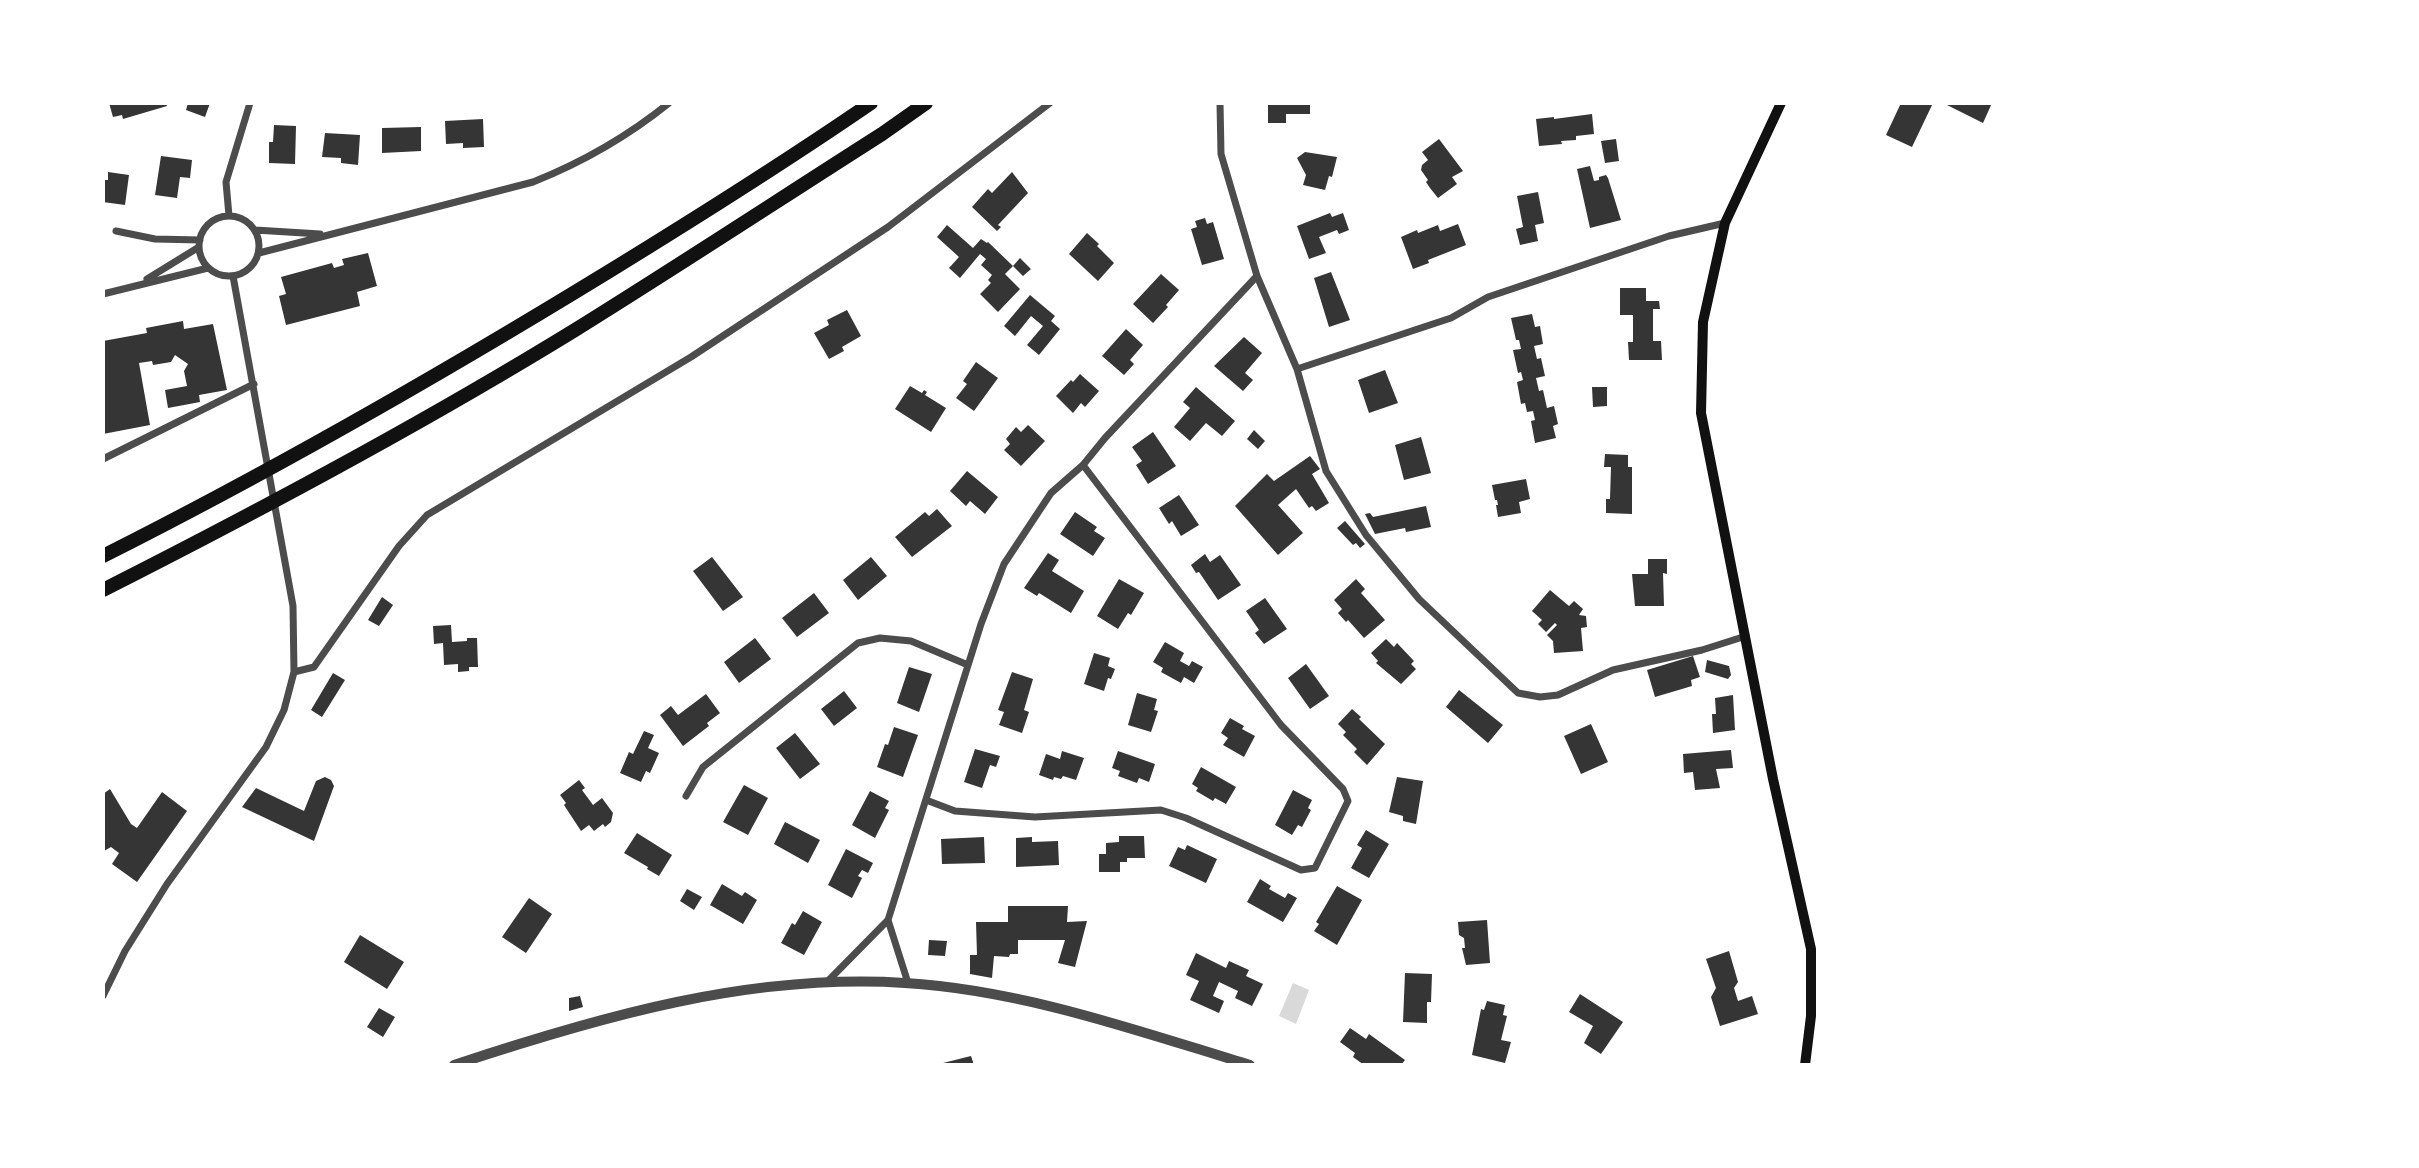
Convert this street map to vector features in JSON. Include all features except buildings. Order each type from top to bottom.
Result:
[{"type":"highway","points":[[103,556],[227,494],[467,359],[685,225],[872,103]]},
{"type":"highway","points":[[103,590],[224,528],[397,433],[574,331],[926,103]]},
{"type":"main road","points":[[1781,103],[1725,223],[1703,322],[1701,413],[1773,779],[1811,949],[1811,1016],[1805,1065]]},
{"type":"street","points":[[229,216],[226,183],[250,103]]},
{"type":"street","points":[[259,253],[546,176],[572,166],[609,146],[644,124],[669,103]]},
{"type":"street","points":[[294,672],[314,667],[399,545],[427,515],[691,357],[865,242],[1050,103]]},
{"type":"street","points":[[1220,103],[1221,154],[1257,276],[1297,369],[1326,471],[1366,535],[1419,598],[1518,693],[1539,697],[1558,695],[1613,670],[1702,650],[1746,636]]},
{"type":"street","points":[[229,216],[248,222],[255,230],[260,245],[259,253],[250,268],[233,276],[215,273],[203,261],[200,244],[210,223],[229,216]]},
{"type":"street","points":[[1297,369],[1451,318],[1488,297],[1669,236],[1725,223]]},
{"type":"street","points":[[255,230],[330,235]]},
{"type":"street","points":[[116,231],[200,244]]},
{"type":"street","points":[[140,283],[200,244]]},
{"type":"street","points":[[103,294],[208,268]]},
{"type":"street","points":[[103,996],[125,951],[167,884],[267,747],[284,710],[294,672],[293,606],[284,547],[233,276]]},
{"type":"street","points":[[826,983],[888,920],[968,665],[1004,564],[1051,493],[1083,465],[1105,438],[1257,276]]},
{"type":"street","points":[[103,458],[254,384]]},
{"type":"street","points":[[926,800],[955,811],[1035,817],[1161,810],[1186,818],[1301,870],[1315,868],[1348,801],[1343,789],[1280,725],[1083,465]]},
{"type":"street","points":[[686,796],[703,767],[858,643],[880,638],[911,641],[968,665]]},
{"type":"street","points":[[888,920],[908,983]]},
{"type":"street","points":[[454,1065],[616,1014],[706,996],[867,981],[908,983],[1050,1005],[1250,1065]]},
{"type":"shaded area","points":[[1293,983],[1309,990],[1296,1024],[1279,1016]]}]
